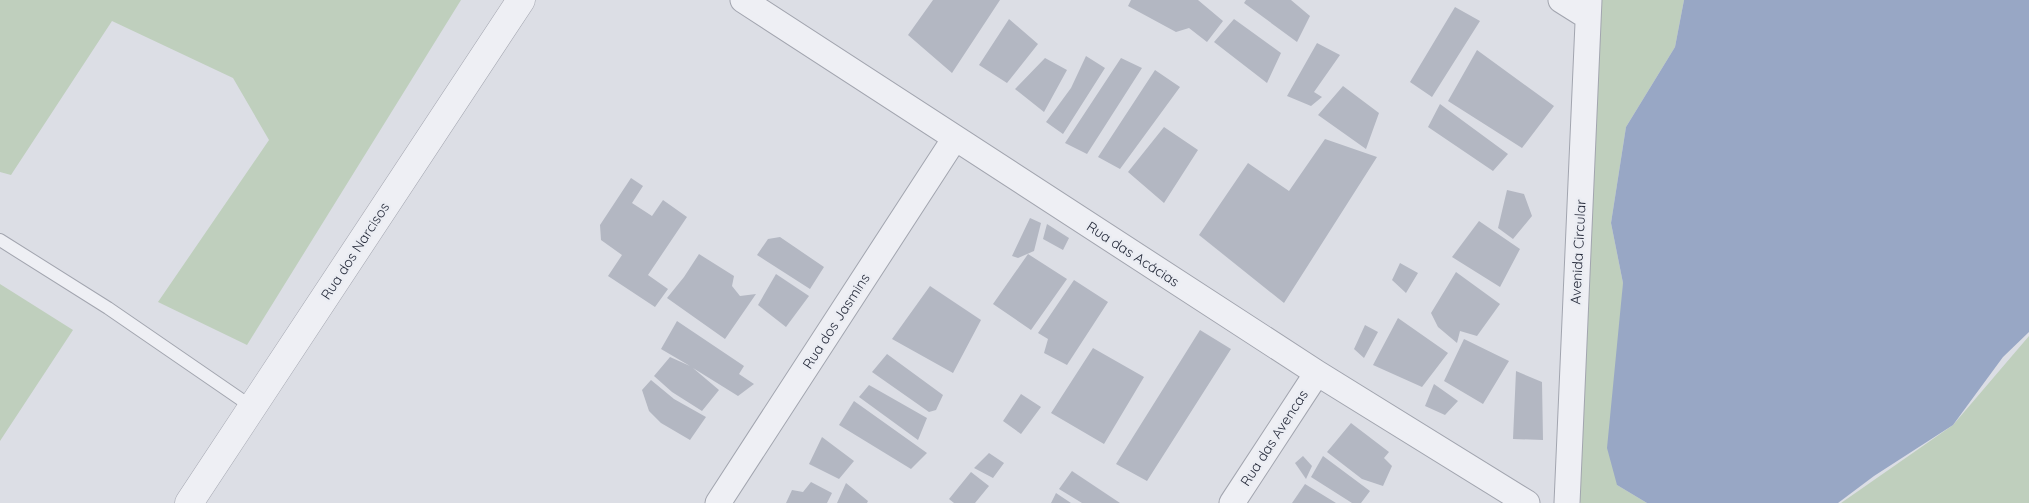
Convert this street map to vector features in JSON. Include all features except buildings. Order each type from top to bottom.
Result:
[{"type":"street","name":"Rua dos Narcisos","points":[[189,503],[521,0]]},
{"type":"street","name":"Rua das Acácias","points":[[743,0],[1317,373],[1527,503]]},
{"type":"street","points":[[1561,0],[1588,9]]},
{"type":"street","name":"Avenida Circular","points":[[1567,503],[1588,9]]},
{"type":"street","name":"Rua dos Jasmins","points":[[718,503],[955,138]]},
{"type":"street","name":"Rua das Avencas","points":[[1232,503],[1317,373]]},
{"type":"lane","points":[[0,240],[108,308],[252,407]]},
{"type":"green space","points":[[0,0],[461,0],[247,345],[158,302],[269,140],[233,78],[112,21],[11,175],[0,172]]},
{"type":"green space","points":[[1589,0],[1684,0],[1675,47],[1626,127],[1611,223],[1623,283],[1617,485],[1647,503],[1581,503],[1575,497]]},
{"type":"green space","points":[[0,284],[73,330],[0,441]]},
{"type":"green space","points":[[2029,336],[2029,503],[1841,503],[1953,425]]},
{"type":"water","points":[[1684,0],[2029,0],[2029,332],[2003,357],[1953,425],[1874,476],[1838,503],[1647,503],[1617,485],[1607,448],[1623,283],[1611,223],[1626,127],[1675,47]]}]
